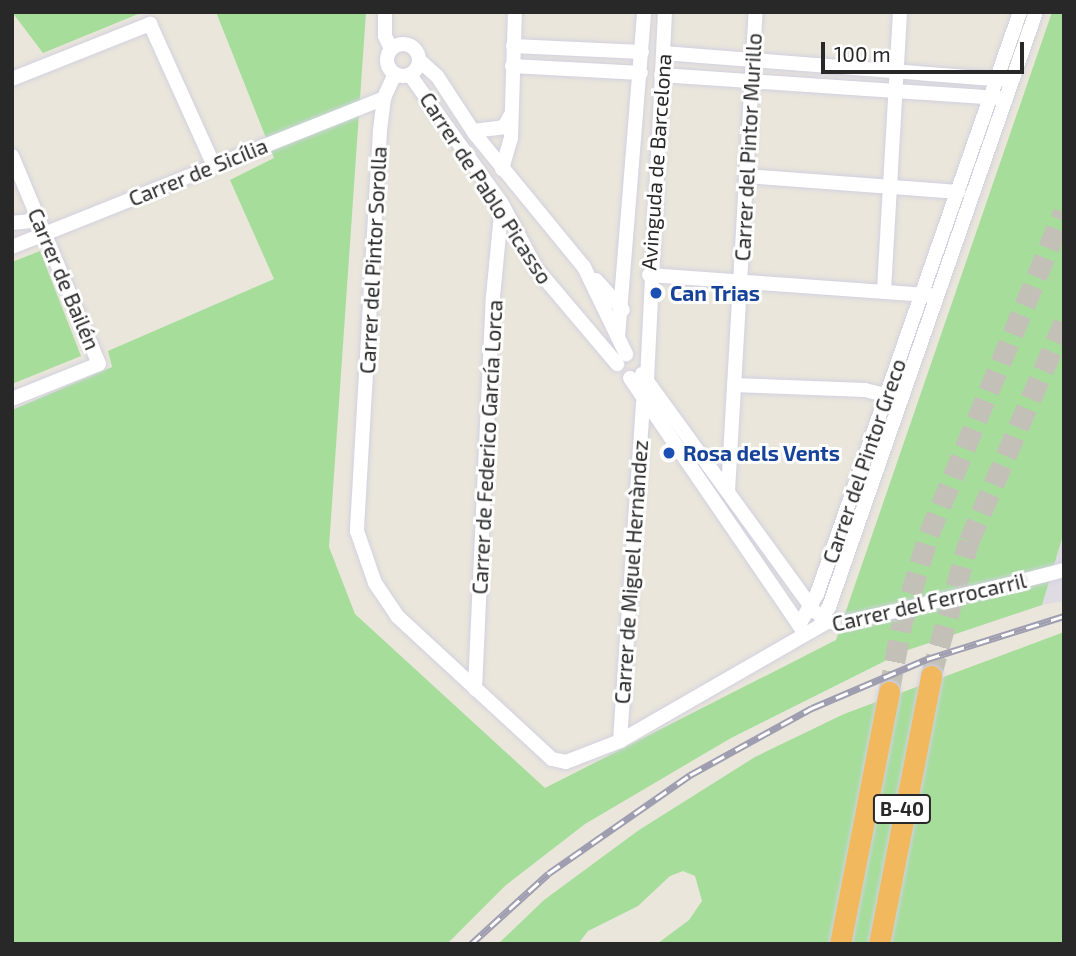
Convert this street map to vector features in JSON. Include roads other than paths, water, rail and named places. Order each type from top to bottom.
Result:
[{"type":"highway","name":"B-40","points":[[879,944],[931,676]]},
{"type":"highway","name":"B-40","points":[[840,944],[889,692]]},
{"type":"street","points":[[385,12],[385,36],[391,49],[387,62],[403,75]]},
{"type":"street","points":[[502,169],[511,138],[515,12]]},
{"type":"street","name":"Avinguda de Barcelona","points":[[618,337],[624,310],[644,12]]},
{"type":"street","name":"Avinguda de Barcelona","points":[[641,369],[665,12]]},
{"type":"street","name":"Carrer del Pintor Murillo","points":[[728,491],[756,12]]},
{"type":"street","points":[[884,290],[900,12]]},
{"type":"street","name":"Carrer del Pintor Greco","points":[[820,616],[887,395],[1020,12]]},
{"type":"street","name":"Carrer del Pintor Greco","points":[[802,635],[829,607],[1037,12]]},
{"type":"street","points":[[12,79],[150,24],[214,166]]},
{"type":"street","name":"Carrer de Pablo Picasso","points":[[391,49],[408,45],[419,61],[437,76],[502,169],[584,267],[624,310]]},
{"type":"street","points":[[513,46],[642,52]]},
{"type":"street","points":[[661,75],[989,98],[1009,90],[997,78],[663,53]]},
{"type":"street","name":"Carrer del Pintor Sorolla","points":[[419,61],[384,98],[357,531],[375,583],[397,616],[475,689]]},
{"type":"street","points":[[512,66],[640,73]]},
{"type":"street","name":"Carrer de Pablo Picasso","points":[[403,75],[502,204],[536,268],[621,359]]},
{"type":"street","name":"Carrer de Sicília","points":[[12,247],[44,227],[214,166],[384,98]]},
{"type":"street","points":[[473,131],[503,127],[510,116]]},
{"type":"street","name":"Carrer de Bailén","points":[[12,156],[44,227],[99,364],[12,399]]},
{"type":"street","points":[[746,176],[958,192]]},
{"type":"street","name":"Carrer de Federico García Lorca","points":[[475,689],[493,297],[502,204]]},
{"type":"street","points":[[12,223],[44,227]]},
{"type":"street","name":"Carrer de Pablo Picasso","points":[[584,267],[618,337],[621,359]]},
{"type":"street","points":[[649,275],[923,293],[938,298]]},
{"type":"street","points":[[641,369],[620,374],[621,359],[641,369],[820,616]]},
{"type":"street","points":[[475,689],[559,761],[583,758],[620,741],[802,635],[643,403],[641,369]]},
{"type":"street","points":[[734,385],[887,395],[902,400]]},
{"type":"street","name":"Carrer de Miguel Hernàndez","points":[[620,741],[643,403]]},
{"type":"street","name":"Carrer del Ferrocarril","points":[[802,635],[820,616],[849,622],[1064,570]]},
{"type":"tunnel","points":[[889,692],[902,623],[929,534],[1064,212]]},
{"type":"tunnel","points":[[931,676],[969,541],[1064,323]]},
{"type":"railway","points":[[471,944],[549,873],[690,775],[812,708],[927,659],[1064,616]]},
{"type":"place","name":"Can Trias","points":[[656,293]]},
{"type":"place","name":"Rosa dels Vents","points":[[669,453]]}]
